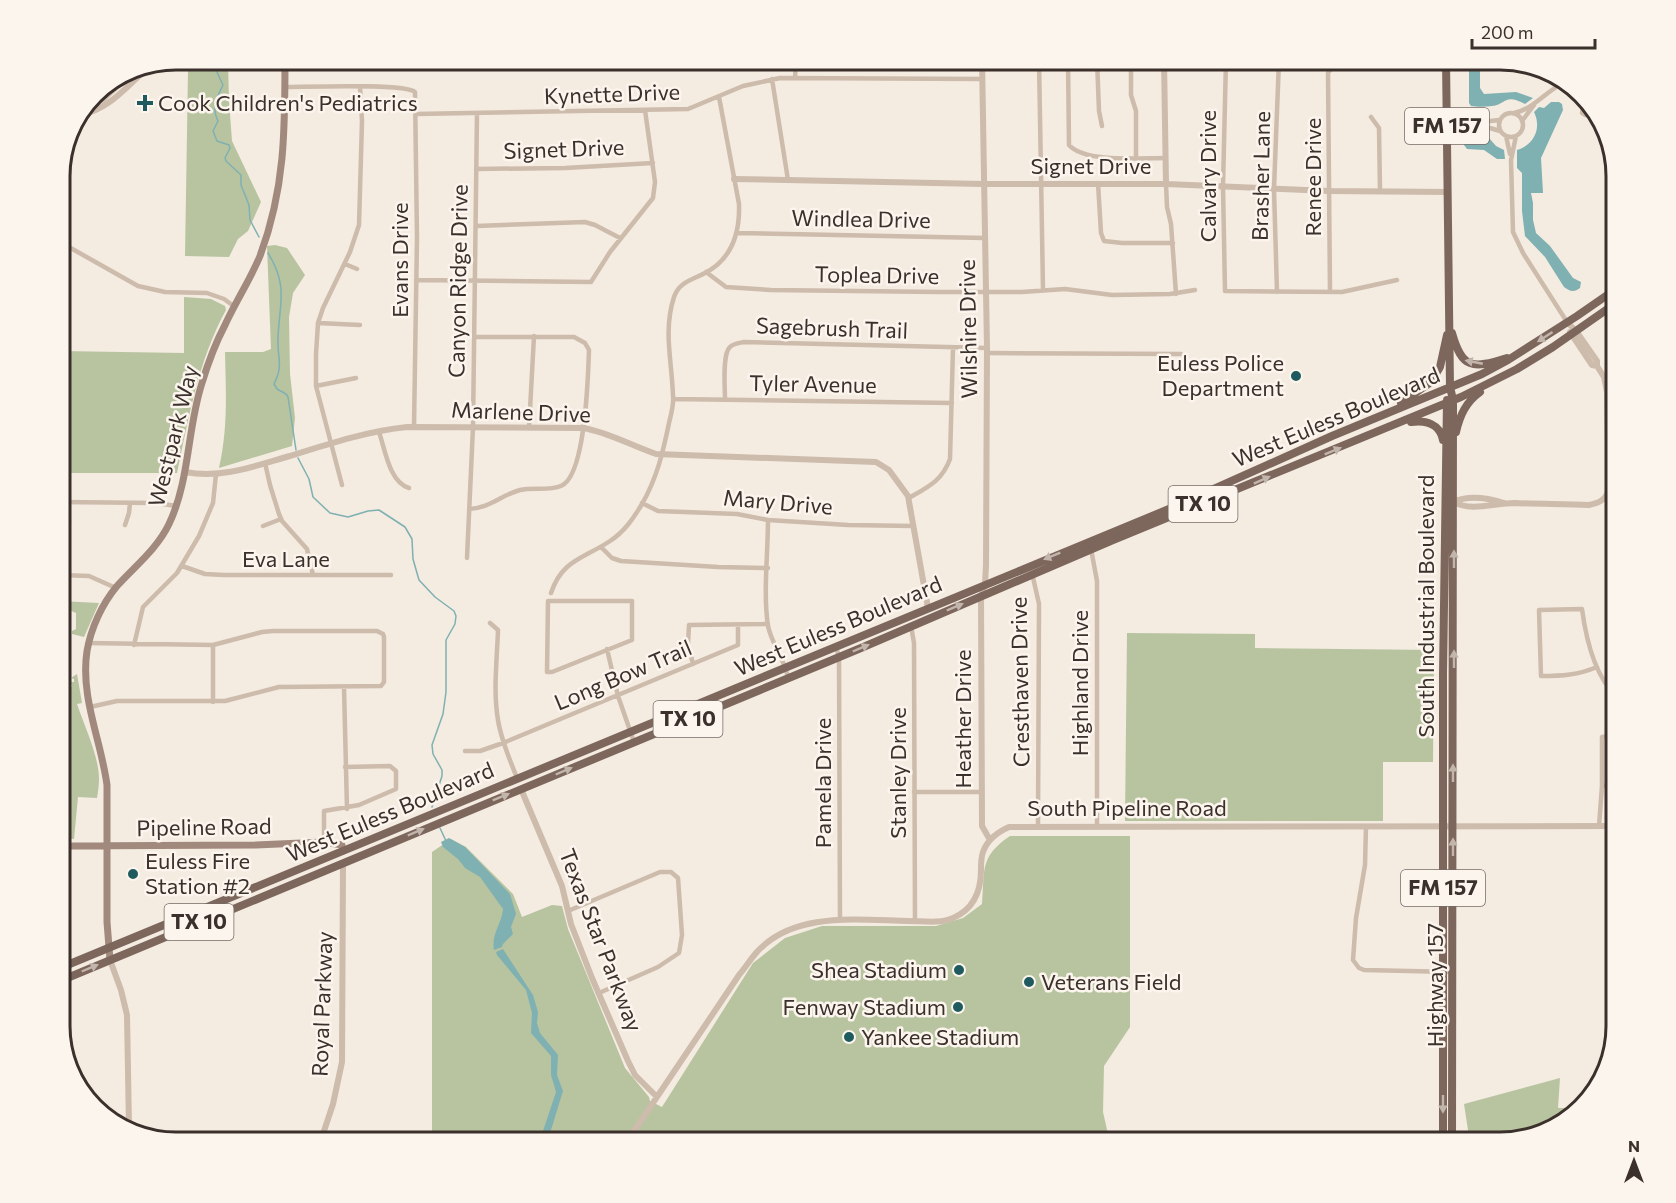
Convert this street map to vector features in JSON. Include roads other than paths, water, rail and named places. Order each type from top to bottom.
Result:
[{"type":"main road","name":"Westpark Way","points":[[110,960],[106,774],[90,707],[85,673],[88,643],[94,624],[116,588],[153,549],[165,531],[176,506],[185,472],[202,382],[212,352],[260,254],[280,184],[284,155],[285,70]]},
{"type":"main road","name":"South Industrial Boulevard","points":[[1444,826],[1444,503],[1449,450],[1450,402],[1446,70]]},
{"type":"main road","name":"West Euless Boulevard","points":[[71,976],[839,657],[981,596],[1346,430],[1482,374],[1522,351],[1606,296]]},
{"type":"main road","name":"West Euless Boulevard","points":[[71,963],[985,584],[1288,469],[1404,422],[1504,377],[1606,310]]},
{"type":"main road","points":[[1449,327],[1458,354],[1473,364],[1489,363],[1522,351]]},
{"type":"main road","points":[[1386,413],[1431,382],[1440,367],[1449,327]]},
{"type":"main road","points":[[1449,450],[1469,400],[1504,377]]},
{"type":"main road","points":[[1404,422],[1426,422],[1438,428],[1449,450]]},
{"type":"main road","points":[[1346,430],[1352,443]]},
{"type":"main road","name":"South Industrial Boulevard","points":[[1449,450],[1454,502],[1453,826]]},
{"type":"main road","points":[[1288,469],[1286,462],[1293,454]]},
{"type":"main road","points":[[1444,594],[1454,594]]},
{"type":"main road","points":[[517,778],[521,789]]},
{"type":"main road","name":"Highway 157","points":[[1443,1132],[1444,826]]},
{"type":"main road","name":"Highway 157","points":[[1452,1132],[1453,826]]},
{"type":"main road","points":[[343,863],[349,854],[383,839],[384,834]]},
{"type":"main road","name":"Pipeline Road","points":[[71,846],[245,846],[324,842],[342,845],[343,851]]},
{"type":"main road","points":[[288,885],[293,880],[339,860],[343,851]]},
{"type":"main road","points":[[227,900],[228,910]]},
{"type":"street","points":[[795,70],[795,78]]},
{"type":"street","name":"Wilshire Drive","points":[[981,596],[985,584],[987,350],[982,70]]},
{"type":"street","points":[[1039,70],[1043,290]]},
{"type":"street","points":[[1068,70],[1069,145],[1073,150],[1090,157],[1164,158]]},
{"type":"street","points":[[1097,70],[1102,126]]},
{"type":"street","points":[[1131,70],[1131,95],[1136,111],[1136,158]]},
{"type":"street","points":[[1164,70],[1164,158],[1176,294]]},
{"type":"street","name":"Calvary Drive","points":[[1226,70],[1223,186],[1225,291],[1277,292]]},
{"type":"street","name":"Brasher Lane","points":[[1277,292],[1274,189],[1279,70]]},
{"type":"street","name":"Renee Drive","points":[[1330,70],[1328,73],[1330,292]]},
{"type":"street","points":[[772,79],[788,180]]},
{"type":"street","name":"Kynette Drive","points":[[416,114],[688,109],[743,86],[772,79],[982,80]]},
{"type":"street","points":[[105,99],[132,80]]},
{"type":"street","points":[[285,87],[360,87],[362,121],[359,225],[345,264],[323,308],[318,323],[316,354],[316,386],[342,485]]},
{"type":"street","name":"Evans Drive","points":[[360,87],[409,88],[416,94],[414,427]]},
{"type":"street","points":[[1500,131],[1500,120],[1504,114],[1524,110],[1555,87]]},
{"type":"street","points":[[112,95],[117,89]]},
{"type":"street","points":[[551,593],[555,580],[567,566],[601,547],[627,528],[656,476],[663,454],[674,399],[668,320],[675,293],[685,281],[706,272],[722,261],[733,245],[740,220],[719,97]]},
{"type":"street","points":[[1522,121],[1538,101]]},
{"type":"street","points":[[416,280],[589,283],[594,279],[620,238],[653,198],[655,182],[645,110]]},
{"type":"street","name":"Canyon Ridge Drive","points":[[467,558],[473,427],[477,113]]},
{"type":"street","points":[[1514,113],[1522,121],[1523,128],[1516,136],[1511,160],[1513,231],[1523,253],[1568,322],[1592,365],[1597,366],[1604,377],[1606,387]]},
{"type":"street","points":[[1371,117],[1379,129],[1380,191]]},
{"type":"street","points":[[1447,125],[1500,120]]},
{"type":"street","points":[[1447,125],[1490,128],[1500,131],[1505,136],[1511,160]]},
{"type":"street","points":[[1505,136],[1516,136]]},
{"type":"street","name":"Signet Drive","points":[[476,170],[653,164]]},
{"type":"street","name":"Signet Drive","points":[[734,179],[984,184],[1166,184],[1329,191],[1448,192]]},
{"type":"street","points":[[1098,183],[1101,233],[1104,241],[1173,243]]},
{"type":"street","points":[[476,226],[585,222],[620,238]]},
{"type":"street","name":"Windlea Drive","points":[[737,233],[985,238]]},
{"type":"street","points":[[71,248],[138,286],[165,292],[207,294],[224,299],[235,307]]},
{"type":"street","points":[[345,264],[357,269]]},
{"type":"street","name":"Toplea Drive","points":[[706,272],[726,287],[783,290],[986,292],[1065,288],[1112,295],[1176,294],[1195,290]]},
{"type":"street","points":[[1277,292],[1342,292],[1397,280]]},
{"type":"street","points":[[318,323],[360,325]]},
{"type":"street","points":[[529,428],[534,336]]},
{"type":"street","points":[[469,509],[481,509],[518,491],[553,488],[566,483],[573,475],[583,428],[589,350],[588,345],[574,337],[475,337]]},
{"type":"street","name":"Sagebrush Trail","points":[[725,399],[726,356],[730,346],[744,342],[1180,354]]},
{"type":"street","points":[[909,498],[939,480],[947,468],[951,447],[953,348]]},
{"type":"street","points":[[316,386],[356,378]]},
{"type":"street","name":"Tyler Avenue","points":[[674,399],[952,403]]},
{"type":"street","name":"Marlene Drive","points":[[185,472],[216,474],[238,471],[330,444],[379,432],[414,427],[583,428],[596,430],[634,447],[663,454],[876,462],[890,470],[909,498],[928,608]]},
{"type":"street","points":[[379,432],[393,472],[400,484],[409,488]]},
{"type":"street","points":[[266,463],[270,485],[282,519],[307,549],[313,575]]},
{"type":"street","points":[[134,645],[143,607],[182,566],[208,516],[215,492],[216,474]]},
{"type":"street","points":[[1444,503],[1454,502],[1461,498],[1493,500],[1504,504],[1589,505],[1606,498]]},
{"type":"street","points":[[71,502],[157,503],[176,506]]},
{"type":"street","points":[[125,525],[130,503]]},
{"type":"street","name":"Mary Drive","points":[[642,503],[658,511],[737,514],[768,520],[848,525],[914,526]]},
{"type":"street","points":[[263,526],[282,519]]},
{"type":"street","points":[[768,520],[768,624],[788,678]]},
{"type":"street","name":"Highland Drive","points":[[1089,545],[1097,581],[1097,826]]},
{"type":"street","points":[[601,547],[612,558],[621,561],[768,568]]},
{"type":"street","name":"Eva Lane","points":[[182,566],[205,574],[391,575]]},
{"type":"street","name":"Cresthaven Drive","points":[[1032,573],[1039,608],[1038,826]]},
{"type":"street","points":[[71,576],[96,578],[116,588]]},
{"type":"street","name":"Heather Drive","points":[[981,596],[981,826],[990,840]]},
{"type":"street","points":[[548,601],[632,602],[632,640],[607,649],[547,672],[548,601]]},
{"type":"street","points":[[1598,667],[1564,676],[1541,676],[1539,610],[1582,609],[1586,632],[1606,683]]},
{"type":"street","points":[[490,623],[498,630],[496,683],[498,720],[503,743],[517,778]]},
{"type":"street","points":[[693,664],[688,644],[689,625],[768,624]]},
{"type":"street","name":"Long Bow Trail","points":[[465,750],[480,751],[503,743],[738,645],[738,625]]},
{"type":"street","name":"Stanley Drive","points":[[911,626],[914,643],[915,921]]},
{"type":"street","points":[[88,643],[213,645],[267,631],[380,632],[384,637],[383,684],[377,687],[279,687],[213,702],[117,701],[90,707]]},
{"type":"street","points":[[213,645],[213,702]]},
{"type":"street","name":"Pamela Drive","points":[[836,647],[839,657],[840,920]]},
{"type":"street","points":[[607,649],[618,696],[634,742]]},
{"type":"street","points":[[344,687],[347,809]]},
{"type":"street","points":[[1599,826],[1602,737],[1606,736]]},
{"type":"street","points":[[324,842],[324,810],[347,809],[396,789],[396,771],[390,766],[345,767]]},
{"type":"street","points":[[1602,786],[1606,786]]},
{"type":"street","name":"Texas Star Parkway","points":[[521,789],[562,886],[571,924],[634,1075],[657,1098]]},
{"type":"street","points":[[915,792],[981,792]]},
{"type":"street","name":"South Pipeline Road","points":[[990,840],[1009,827],[1038,826],[1606,826]]},
{"type":"street","points":[[1366,826],[1365,865],[1356,918],[1353,960],[1359,968],[1364,970],[1453,972]]},
{"type":"street","points":[[634,1132],[756,952],[782,933],[801,926],[840,920],[950,919],[970,907],[978,894],[982,853],[990,840]]},
{"type":"street","name":"Royal Parkway","points":[[324,1132],[333,1104],[342,1062],[343,863]]},
{"type":"street","points":[[568,911],[660,872],[671,872],[678,878],[682,935],[679,953],[658,967],[599,993]]},
{"type":"street","name":"Westpark Way","points":[[110,960],[127,1015],[129,1121]]},
{"type":"water","points":[[1469,70],[1480,70],[1480,88],[1484,94],[1516,92],[1533,98],[1525,104],[1513,99],[1497,105],[1481,107],[1471,106],[1469,103]]},
{"type":"water","points":[[1551,102],[1562,104],[1563,110],[1541,158],[1543,193],[1531,193],[1533,220],[1536,233],[1550,246],[1573,278],[1581,282],[1580,288],[1574,291],[1564,287],[1545,257],[1525,236],[1522,211],[1522,173],[1517,168],[1517,150],[1528,144],[1535,135],[1537,124],[1534,112]]},
{"type":"water","points":[[1489,138],[1496,146],[1504,150],[1505,159],[1497,159],[1484,150],[1467,149],[1464,145],[1466,139]]},
{"type":"water","points":[[449,838],[465,847],[510,894],[516,914],[511,927],[513,934],[502,947],[494,950],[493,944],[503,909],[480,877],[465,868],[443,847],[441,842]]},
{"type":"water","points":[[503,949],[533,995],[538,1012],[537,1023],[540,1033],[558,1055],[557,1075],[563,1091],[550,1132],[543,1132],[556,1092],[551,1075],[551,1056],[531,1033],[532,1013],[526,990],[496,952]]},
{"type":"waterway","points":[[216,70],[223,85],[216,103],[215,111],[218,121],[213,131],[217,141],[229,145],[230,148],[225,158],[241,175],[241,185],[249,205],[250,220],[259,237]]},
{"type":"waterway","points":[[268,253],[279,276],[281,286],[279,366],[274,384],[288,397],[296,450]]},
{"type":"waterway","points":[[298,458],[309,479],[313,497],[330,513],[348,517],[379,510],[405,527],[412,539],[413,559],[419,580],[435,597],[454,611],[456,616],[455,624],[446,640],[446,692],[443,714],[432,745],[433,754],[442,770],[432,807]]},
{"type":"waterway","points":[[440,828],[446,841]]},
{"type":"place","name":"Cook Children's Pediatrics","points":[[145,103]]},
{"type":"place","name":"Euless Police Department","points":[[1296,376]]},
{"type":"place","name":"Euless Fire Station #2","points":[[133,874]]},
{"type":"place","name":"Shea Stadium","points":[[959,970]]},
{"type":"place","name":"Veterans Field","points":[[1029,982]]},
{"type":"place","name":"Fenway Stadium","points":[[958,1007]]},
{"type":"place","name":"Yankee Stadium","points":[[849,1037]]}]
